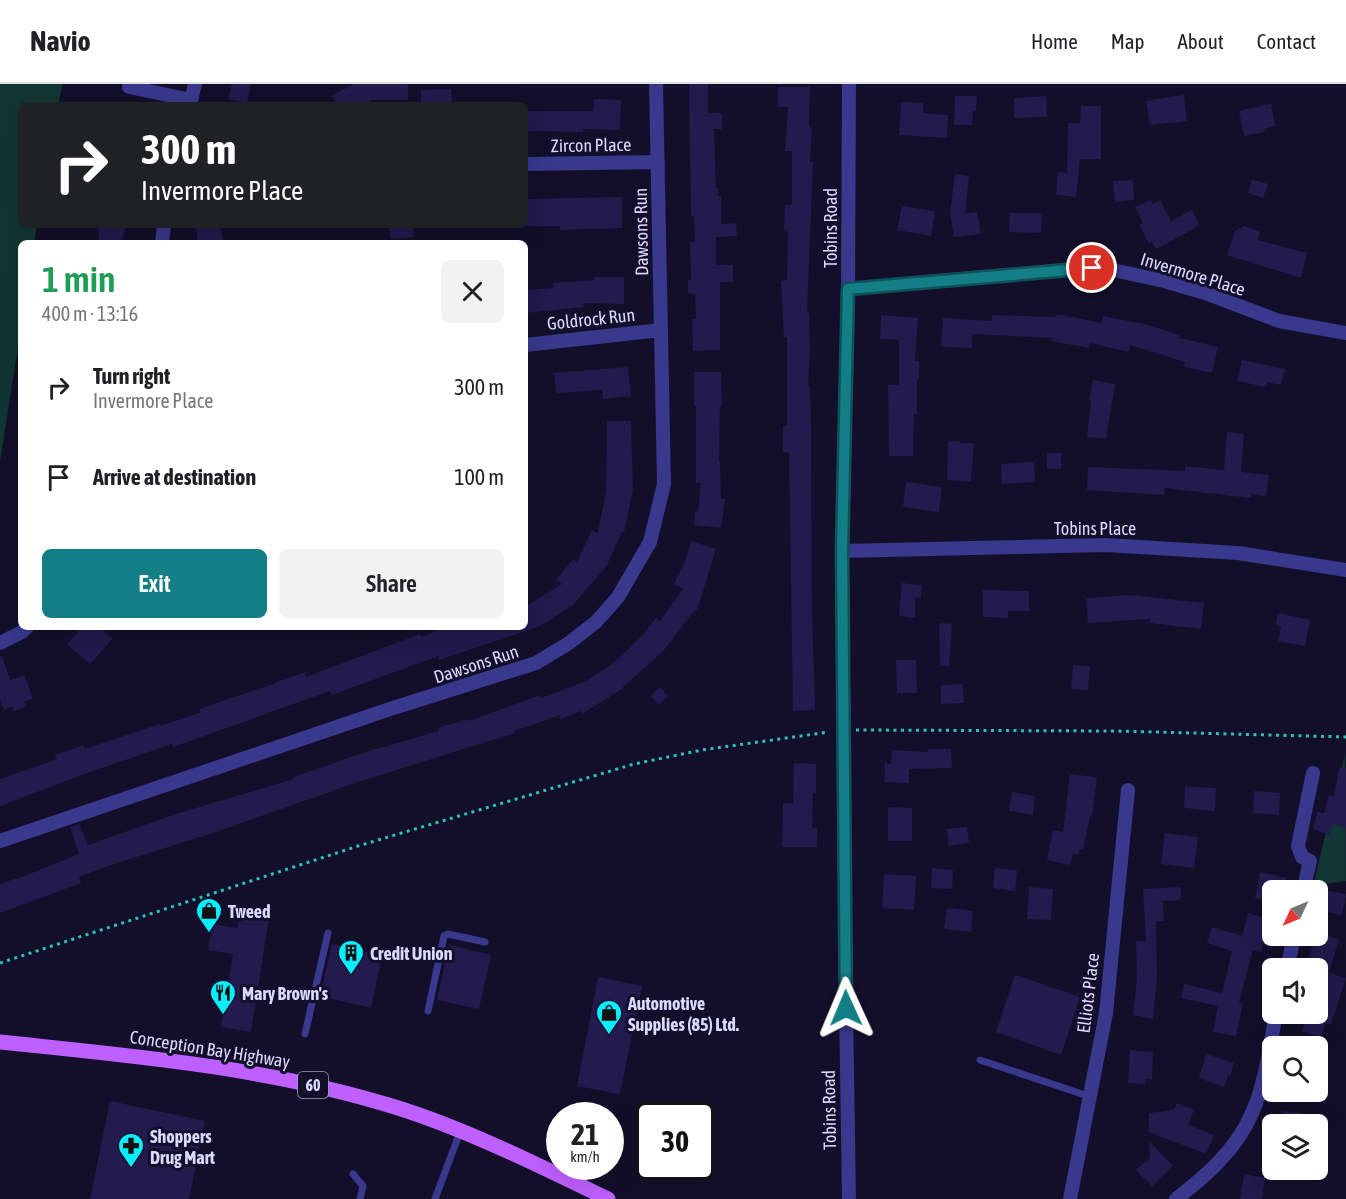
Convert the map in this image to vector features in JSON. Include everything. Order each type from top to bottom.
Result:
[{"type":"main road","name":"Conception Bay Highway","points":[[0,1042],[197,1064],[294,1081],[397,1107],[531,1162],[608,1199]]},
{"type":"street","points":[[129,87],[190,102],[195,84]]},
{"type":"street","name":"Dawsons Run","points":[[0,841],[536,663],[587,629],[603,614],[624,588],[650,542],[664,484],[656,84]]},
{"type":"street","name":"Tobins Road","points":[[849,84],[848,289],[842,551],[849,1199]]},
{"type":"street","name":"Zircon Place","points":[[528,164],[658,162]]},
{"type":"street","name":"Invermore Place","points":[[848,289],[1076,269],[1108,269],[1186,286],[1279,321],[1346,333]]},
{"type":"street","name":"Goldrock Run","points":[[528,345],[661,330]]},
{"type":"street","name":"Tobins Place","points":[[842,551],[1106,545],[1238,553],[1346,570]]},
{"type":"street","points":[[0,643],[24,630]]},
{"type":"street","points":[[1306,880],[1310,861],[1302,857],[1298,846],[1313,773]]},
{"type":"street","name":"Elliots Place","points":[[1070,1199],[1106,1013],[1128,790]]},
{"type":"street","points":[[1176,1199],[1196,1184],[1232,1148],[1252,1113],[1266,1066],[1274,1024]]},
{"type":"lane","points":[[305,1034],[328,933]]},
{"type":"lane","points":[[428,1011],[444,936],[448,934],[485,942]]},
{"type":"lane","points":[[980,1060],[1091,1097]]},
{"type":"lane","points":[[435,1199],[460,1132]]},
{"type":"lane","points":[[353,1174],[363,1186],[360,1199]]},
{"type":"path","points":[[0,963],[358,846],[623,767],[702,750],[844,730],[1116,731],[1346,737]]},
{"type":"green space","points":[[0,84],[63,84],[59,102],[18,102],[18,228],[36,228],[34,240],[18,240],[18,347],[0,462]]},
{"type":"green space","points":[[1345,754],[1346,881],[1328,884],[1328,880],[1314,880]]},
{"type":"building","points":[[232,84],[251,84],[247,102],[228,99]]},
{"type":"building","points":[[353,84],[408,84],[408,100],[336,102],[332,96]]},
{"type":"building","points":[[689,84],[708,84],[708,113],[722,113],[722,129],[714,129],[716,188],[718,188],[718,196],[721,196],[721,224],[736,223],[737,236],[716,237],[716,265],[733,265],[733,282],[720,282],[720,350],[693,351],[692,319],[696,319],[695,294],[688,294],[688,280],[691,280],[690,242],[695,242],[694,216],[691,216]]},
{"type":"building","points":[[778,87],[810,87],[809,127],[812,127],[810,162],[813,162],[807,313],[809,313],[810,351],[808,387],[810,387],[811,426],[815,710],[793,711],[789,453],[783,452],[783,426],[787,426],[787,337],[784,337],[781,281],[787,280],[788,230],[784,230],[785,205],[792,205],[792,151],[785,151],[788,107],[778,107]]},
{"type":"building","points":[[451,89],[452,102],[421,102],[421,90]]},
{"type":"building","points":[[1184,95],[1187,121],[1150,125],[1146,101]]},
{"type":"building","points":[[955,96],[977,96],[972,125],[954,125]]},
{"type":"building","points":[[1046,96],[1047,117],[1014,118],[1014,98]]},
{"type":"building","points":[[594,99],[621,100],[620,130],[528,131],[528,111],[593,111]]},
{"type":"building","points":[[901,102],[923,103],[923,113],[948,115],[947,138],[899,135]]},
{"type":"building","points":[[1271,104],[1275,126],[1264,129],[1265,132],[1244,136],[1239,111]]},
{"type":"building","points":[[1081,106],[1101,106],[1101,159],[1080,159],[1076,197],[1056,195],[1058,172],[1067,173],[1068,123],[1080,123]]},
{"type":"building","points":[[955,174],[969,176],[965,214],[977,212],[981,234],[954,237],[950,213]]},
{"type":"building","points":[[1133,180],[1134,200],[1115,202],[1113,181]]},
{"type":"building","points":[[1252,180],[1268,184],[1263,198],[1248,193]]},
{"type":"building","points":[[622,197],[622,228],[560,230],[560,226],[528,226],[528,199]]},
{"type":"building","points":[[1150,200],[1153,204],[1160,200],[1171,221],[1192,210],[1199,224],[1156,249],[1152,242],[1149,244],[1139,225],[1143,223],[1135,207]]},
{"type":"building","points":[[902,206],[935,211],[931,236],[897,230]]},
{"type":"building","points":[[1010,213],[1042,213],[1041,233],[1009,232]]},
{"type":"building","points":[[1244,226],[1260,231],[1258,240],[1307,253],[1301,278],[1227,255],[1235,231]]},
{"type":"building","points":[[98,228],[125,228],[122,240],[99,240]]},
{"type":"building","points":[[196,228],[220,228],[222,240],[198,240]]},
{"type":"building","points":[[389,228],[413,228],[414,237],[390,239]]},
{"type":"building","points":[[595,277],[624,277],[624,304],[583,303],[584,307],[528,313],[528,290],[554,288],[553,283],[595,280]]},
{"type":"building","points":[[1057,314],[1102,323],[1103,316],[1148,325],[1180,335],[1179,338],[1218,347],[1212,373],[1184,367],[1185,362],[1130,345],[1129,352],[1090,343],[1089,348],[1051,341],[1052,338],[972,334],[972,348],[941,347],[943,318],[992,321],[992,315],[1056,317]]},
{"type":"building","points":[[881,315],[918,318],[915,361],[919,361],[919,379],[917,379],[917,414],[914,414],[913,456],[889,456],[888,385],[899,385],[899,340],[880,339]]},
{"type":"building","points":[[1242,360],[1285,369],[1281,385],[1267,382],[1266,387],[1237,381]]},
{"type":"building","points":[[628,367],[631,396],[603,399],[602,390],[556,393],[554,373]]},
{"type":"building","points":[[694,372],[721,372],[719,462],[721,499],[725,499],[721,528],[694,525],[695,511],[698,512],[701,483],[696,483]]},
{"type":"building","points":[[1093,380],[1115,384],[1106,439],[1087,437],[1091,400],[1089,400]]},
{"type":"building","points":[[607,421],[631,421],[633,490],[624,532],[607,565],[573,605],[540,626],[439,660],[438,656],[332,695],[330,691],[173,747],[172,744],[93,771],[0,806],[0,779],[57,759],[55,755],[84,745],[85,749],[160,724],[161,726],[201,712],[200,709],[305,672],[306,677],[420,634],[421,637],[440,630],[528,630],[528,605],[562,584],[556,580],[573,559],[577,562],[592,530],[598,533],[606,491]]},
{"type":"building","points":[[1227,432],[1244,434],[1241,472],[1269,475],[1266,496],[1251,494],[1251,498],[1165,488],[1164,495],[1087,490],[1088,467],[1185,471],[1185,466],[1224,470]]},
{"type":"building","points":[[960,441],[961,443],[974,443],[971,482],[947,480],[948,442]]},
{"type":"building","points":[[1047,453],[1061,453],[1061,469],[1047,469]]},
{"type":"building","points":[[1034,462],[1035,482],[1002,484],[1001,464]]},
{"type":"building","points":[[906,482],[942,487],[939,512],[903,507]]},
{"type":"building","points":[[691,541],[716,549],[697,611],[695,610],[664,650],[620,690],[582,714],[581,711],[561,719],[560,715],[514,731],[515,733],[358,782],[213,833],[108,866],[79,877],[81,883],[0,913],[0,884],[79,854],[70,827],[79,824],[88,845],[176,814],[294,779],[293,777],[366,752],[439,731],[438,728],[468,719],[469,721],[540,695],[541,698],[584,682],[611,665],[643,635],[656,618],[660,621],[683,589],[674,584],[686,559]]},
{"type":"building","points":[[902,583],[922,585],[921,598],[915,598],[915,618],[899,616]]},
{"type":"building","points":[[983,590],[1029,591],[1029,611],[1008,611],[1008,618],[983,617]]},
{"type":"building","points":[[1131,595],[1204,603],[1201,629],[1150,623],[1150,619],[1088,623],[1086,598]]},
{"type":"building","points":[[1278,613],[1310,620],[1305,646],[1278,641],[1281,627],[1276,625]]},
{"type":"building","points":[[939,623],[952,624],[949,666],[940,666]]},
{"type":"building","points":[[79,630],[102,630],[112,639],[90,664],[67,644]]},
{"type":"building","points":[[0,656],[2,656],[10,680],[24,675],[33,698],[24,702],[26,706],[14,711],[12,706],[4,710],[0,700]]},
{"type":"building","points":[[896,660],[916,660],[917,693],[897,693]]},
{"type":"building","points":[[1073,665],[1090,666],[1088,690],[1071,689]]},
{"type":"building","points":[[963,684],[964,703],[941,704],[941,685]]},
{"type":"building","points":[[660,687],[668,696],[659,705],[651,696]]},
{"type":"building","points":[[928,749],[951,749],[952,768],[909,769],[909,783],[884,782],[885,763],[891,764],[892,750],[928,752]]},
{"type":"building","points":[[794,763],[816,764],[816,793],[813,793],[812,828],[817,828],[817,847],[782,847],[783,803],[793,804]]},
{"type":"building","points":[[1339,768],[1346,768],[1346,828],[1332,824],[1329,835],[1313,829],[1317,812],[1324,813],[1329,795],[1334,797]]},
{"type":"building","points":[[1070,774],[1097,777],[1092,816],[1090,815],[1083,850],[1080,849],[1079,855],[1073,854],[1070,865],[1047,860],[1053,830],[1063,832]]},
{"type":"building","points":[[1185,786],[1216,788],[1215,811],[1184,808]]},
{"type":"building","points":[[1254,791],[1280,793],[1279,815],[1253,813]]},
{"type":"building","points":[[1012,792],[1035,796],[1033,815],[1009,811]]},
{"type":"building","points":[[888,807],[912,808],[912,841],[888,841]]},
{"type":"building","points":[[967,827],[969,843],[949,846],[947,829]]},
{"type":"building","points":[[1165,833],[1198,837],[1194,868],[1161,864]]},
{"type":"building","points":[[932,868],[953,870],[952,889],[931,888]]},
{"type":"building","points":[[995,868],[1017,870],[1015,891],[993,888]]},
{"type":"building","points":[[1260,872],[1286,878],[1286,880],[1262,880],[1262,900],[1255,899]]},
{"type":"building","points":[[884,874],[916,876],[914,910],[882,908]]},
{"type":"building","points":[[1029,887],[1053,889],[1051,920],[1027,919]]},
{"type":"building","points":[[1181,887],[1181,900],[1163,901],[1164,921],[1156,921],[1157,977],[1153,1019],[1133,1015],[1137,979],[1136,941],[1146,941],[1143,889]]},
{"type":"building","points":[[1328,891],[1346,894],[1342,915],[1328,912]]},
{"type":"building","points":[[947,908],[973,911],[971,932],[944,929]]},
{"type":"building","points":[[240,913],[269,918],[251,1032],[221,1027],[233,954],[208,950],[212,924],[237,928]]},
{"type":"building","points":[[1248,913],[1262,917],[1263,946],[1261,952],[1253,950],[1239,1003],[1243,1003],[1236,1036],[1213,1032],[1218,1006],[1181,998],[1184,984],[1222,993],[1232,951],[1207,943],[1212,927],[1242,936]]},
{"type":"building","points":[[1328,936],[1339,939],[1329,973],[1346,978],[1331,1024],[1328,1023],[1328,958],[1309,958],[1313,946],[1328,946]]},
{"type":"building","name":"Credit Union","points":[[332,944],[382,956],[371,1008],[320,996]]},
{"type":"building","points":[[449,945],[491,955],[479,1009],[437,1000]]},
{"type":"building","points":[[1015,975],[1080,997],[1061,1055],[996,1032]]},
{"type":"building","name":"Automotive Supplies (85) Ltd.","points":[[598,977],[642,986],[620,1094],[577,1086]]},
{"type":"building","points":[[1304,1024],[1326,1024],[1321,1036],[1302,1031]]},
{"type":"building","points":[[1130,1050],[1153,1052],[1152,1080],[1146,1079],[1146,1084],[1128,1083]]},
{"type":"building","points":[[1206,1054],[1234,1063],[1224,1087],[1199,1078]]},
{"type":"building","points":[[110,1101],[205,1121],[189,1199],[90,1199]]},
{"type":"building","points":[[1177,1103],[1194,1110],[1188,1125],[1214,1135],[1206,1154],[1149,1132],[1149,1113],[1174,1110]]},
{"type":"building","points":[[1283,1111],[1306,1114],[1283,1114]]},
{"type":"building","points":[[1149,1141],[1173,1166],[1152,1186],[1136,1170],[1150,1158]]},
{"type":"building","points":[[1244,1174],[1265,1180],[1262,1199],[1240,1199]]},
{"type":"place","name":"Tweed","points":[[209,934]]},
{"type":"place","name":"Credit Union","points":[[351,976]]},
{"type":"place","name":"Mary Brown's","points":[[223,1016]]},
{"type":"place","name":"Automotive Supplies (85) Ltd.","points":[[609,1036]]},
{"type":"place","name":"Shoppers Drug Mart","points":[[131,1169]]},
{"type":"route","points":[[846,1008],[842,551],[848,289],[1092,268]]}]
